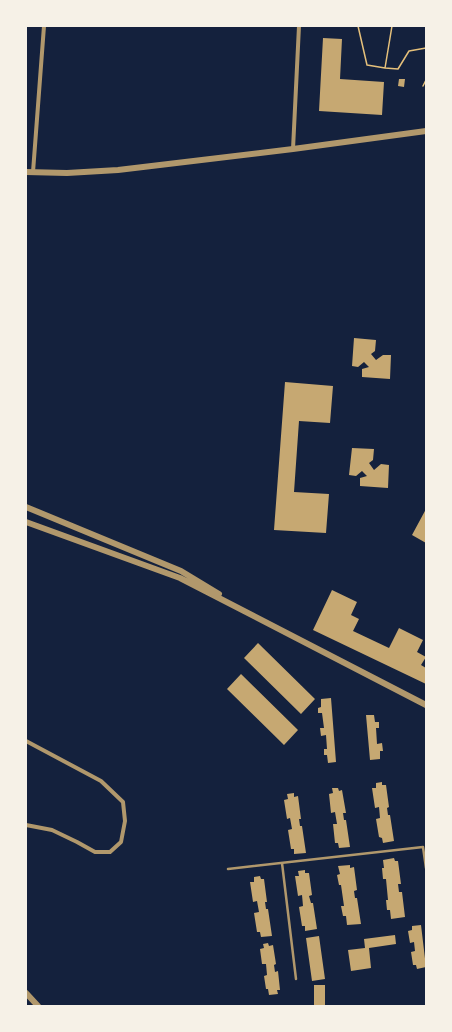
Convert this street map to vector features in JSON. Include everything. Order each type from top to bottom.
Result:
[{"type":"street","points":[[33,172],[44,26]]},
{"type":"street","points":[[293,149],[299,26]]},
{"type":"street","points":[[26,172],[66,173],[118,170],[293,149],[426,130]]},
{"type":"street","points":[[26,507],[181,571],[272,626]]},
{"type":"street","points":[[26,522],[180,578],[426,705]]},
{"type":"street","points":[[26,741],[101,781],[123,802],[125,821],[121,842],[110,852],[95,852],[52,830],[26,825]]},
{"type":"street","points":[[26,993],[38,1006]]},
{"type":"lane","points":[[228,869],[423,847],[426,868]]},
{"type":"lane","points":[[282,863],[296,979]]},
{"type":"path","points":[[358,26],[367,65],[398,69],[409,51],[426,48]]},
{"type":"path","points":[[385,68],[392,26]]},
{"type":"path","points":[[423,86],[426,80]]},
{"type":"building","points":[[323,38],[342,39],[340,79],[384,82],[382,115],[319,111]]},
{"type":"building","points":[[399,79],[405,79],[404,87],[398,86]]},
{"type":"building","points":[[354,338],[376,340],[375,351],[371,354],[376,360],[383,355],[391,355],[390,379],[362,377],[362,369],[369,367],[364,362],[358,367],[352,366]]},
{"type":"building","points":[[285,382],[333,386],[330,423],[299,421],[294,492],[329,494],[326,533],[274,530]]},
{"type":"building","points":[[352,448],[374,449],[373,460],[369,463],[374,470],[381,464],[389,465],[388,488],[360,486],[360,478],[367,476],[362,471],[356,476],[349,475]]},
{"type":"building","points":[[426,509],[426,543],[412,535]]},
{"type":"building","points":[[332,590],[357,602],[351,615],[359,619],[353,631],[389,648],[399,628],[423,640],[417,652],[426,657],[421,665],[426,668],[426,684],[313,630]]},
{"type":"building","points":[[258,643],[315,699],[301,714],[244,658]]},
{"type":"building","points":[[241,674],[298,730],[284,745],[227,689]]},
{"type":"building","points":[[331,698],[336,762],[328,763],[327,755],[324,755],[324,749],[327,749],[326,735],[321,736],[320,728],[324,728],[322,713],[318,713],[318,708],[321,707],[321,699]]},
{"type":"building","points":[[366,715],[374,715],[375,722],[379,722],[379,728],[376,728],[377,744],[382,743],[383,751],[380,751],[380,759],[370,760]]},
{"type":"building","points":[[382,782],[382,785],[386,785],[389,807],[387,808],[388,815],[390,815],[394,841],[383,843],[382,838],[379,837],[376,819],[380,818],[379,807],[375,808],[372,788],[376,788],[376,783]]},
{"type":"building","points":[[332,788],[338,788],[339,791],[342,790],[346,813],[343,813],[344,820],[346,820],[350,847],[339,848],[338,843],[335,843],[333,824],[337,824],[335,812],[331,813],[329,794],[333,793]]},
{"type":"building","points":[[294,793],[294,797],[298,796],[301,819],[299,819],[300,826],[302,826],[306,853],[294,854],[294,849],[291,849],[288,830],[292,829],[290,818],[287,819],[284,800],[288,799],[287,794]]},
{"type":"building","points":[[394,858],[395,861],[398,861],[401,884],[398,884],[399,892],[402,892],[405,917],[391,919],[390,910],[387,910],[386,900],[388,900],[386,879],[383,879],[382,868],[384,868],[383,860]]},
{"type":"building","points":[[350,865],[350,868],[354,867],[357,890],[354,891],[355,898],[357,898],[361,924],[347,925],[346,916],[343,916],[341,906],[344,906],[341,885],[339,885],[337,875],[340,874],[338,866]]},
{"type":"building","points":[[305,870],[305,873],[309,873],[312,895],[309,896],[311,903],[313,903],[317,929],[305,931],[305,926],[302,926],[299,907],[303,906],[302,895],[298,896],[295,876],[299,876],[298,871]]},
{"type":"building","points":[[260,876],[261,879],[264,879],[267,902],[265,902],[266,909],[268,909],[272,936],[261,937],[260,932],[257,932],[254,913],[259,912],[257,901],[253,902],[250,882],[254,882],[254,877]]},
{"type":"building","points":[[421,925],[426,967],[417,969],[416,965],[413,965],[411,952],[415,951],[414,942],[410,943],[408,931],[412,930],[412,926]]},
{"type":"building","points":[[395,935],[396,944],[369,948],[371,968],[351,971],[348,950],[365,948],[364,939]]},
{"type":"building","points":[[319,936],[325,979],[312,981],[306,938]]},
{"type":"building","points":[[268,943],[269,946],[273,945],[276,964],[274,965],[275,972],[278,971],[280,990],[277,990],[278,994],[269,995],[268,989],[266,989],[264,976],[267,975],[266,964],[262,964],[260,949],[264,948],[263,944]]},
{"type":"building","points":[[314,985],[325,985],[325,1006],[314,1006]]}]
